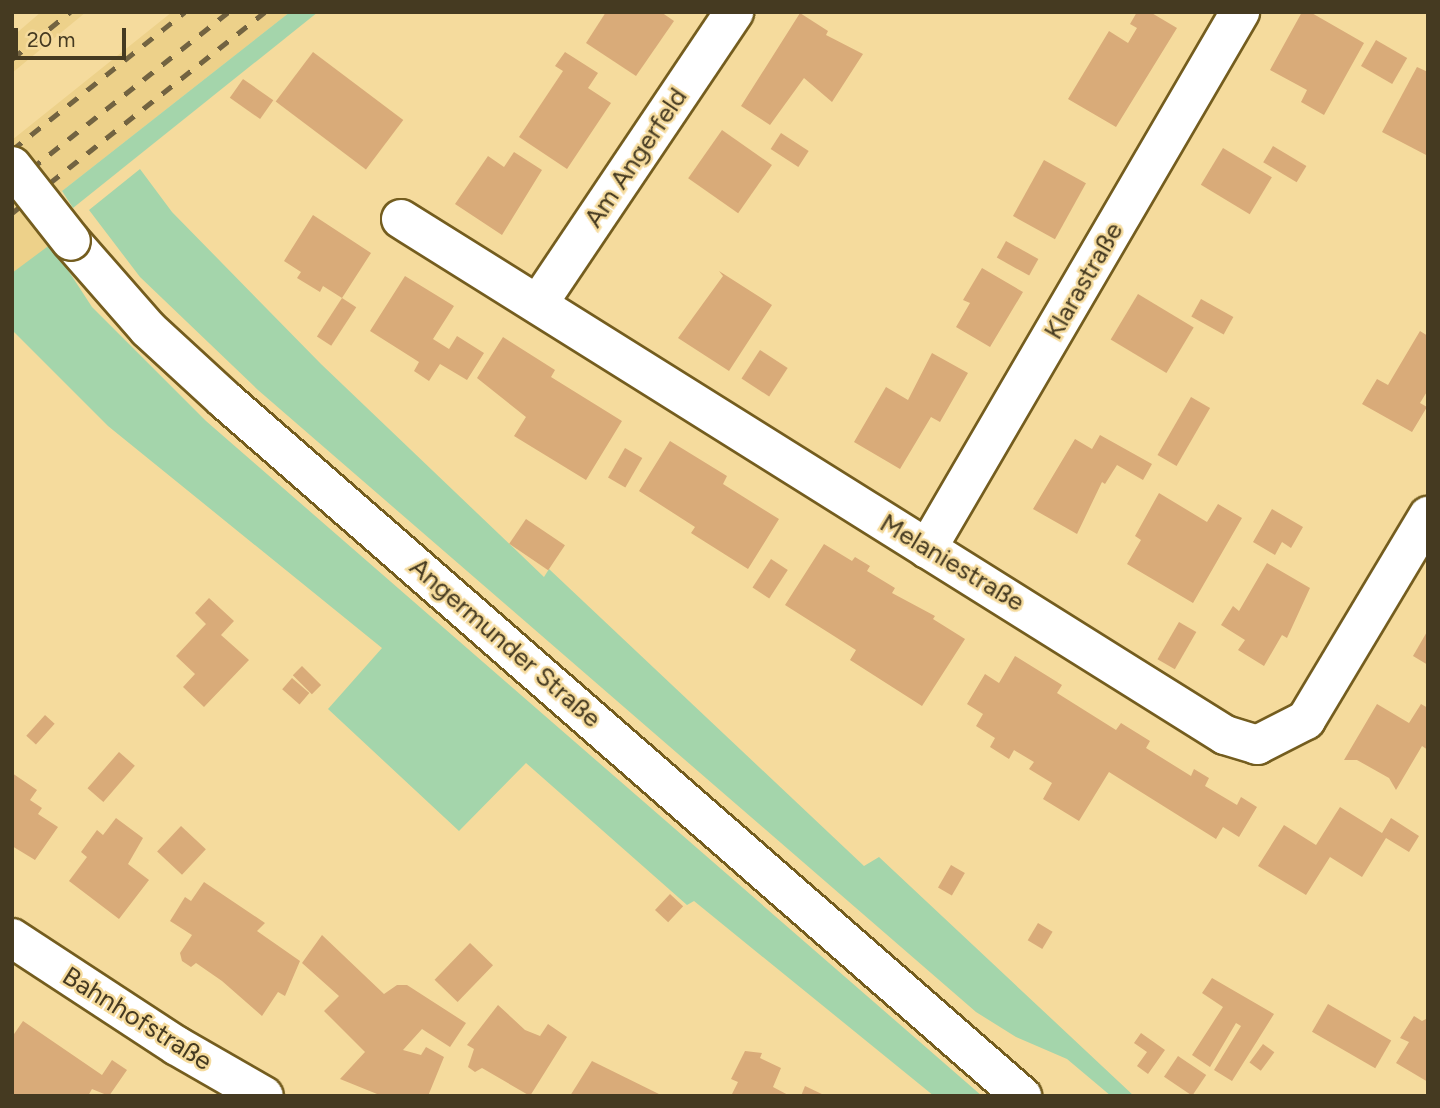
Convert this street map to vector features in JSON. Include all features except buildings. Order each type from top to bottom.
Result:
[{"type":"street","name":"Am Angerfeld","points":[[538,304],[734,12]]},
{"type":"street","name":"Klarastraße","points":[[927,549],[1240,12]]},
{"type":"street","name":"Angermunder Straße","points":[[12,166],[71,241],[148,329],[224,399],[1023,1096]]},
{"type":"street","name":"Melaniestraße","points":[[401,219],[1225,735],[1257,745],[1306,720],[1428,516]]},
{"type":"street","name":"Bahnhofstraße","points":[[12,938],[177,1046],[264,1096]]},
{"type":"shaded area","points":[[41,12],[86,12],[12,73],[12,37]]},
{"type":"shaded area","points":[[172,12],[290,12],[62,191],[44,258],[12,281],[12,140]]},
{"type":"green space","points":[[290,12],[318,12],[73,208],[62,191]]},
{"type":"green space","points":[[140,169],[172,212],[321,364],[544,577],[549,569],[864,866],[879,857],[1134,1096],[1111,1096],[1067,1059],[1016,1037],[976,1012],[258,390],[140,277],[89,210]]},
{"type":"green space","points":[[51,244],[92,307],[206,421],[982,1096],[934,1096],[694,901],[687,905],[526,763],[459,831],[328,709],[382,648],[108,426],[12,330],[12,273]]},
{"type":"railway","points":[[12,59],[70,12]]},
{"type":"railway","points":[[12,150],[185,12]]},
{"type":"railway","points":[[12,184],[228,12]]},
{"type":"railway","points":[[12,213],[265,12]]}]
